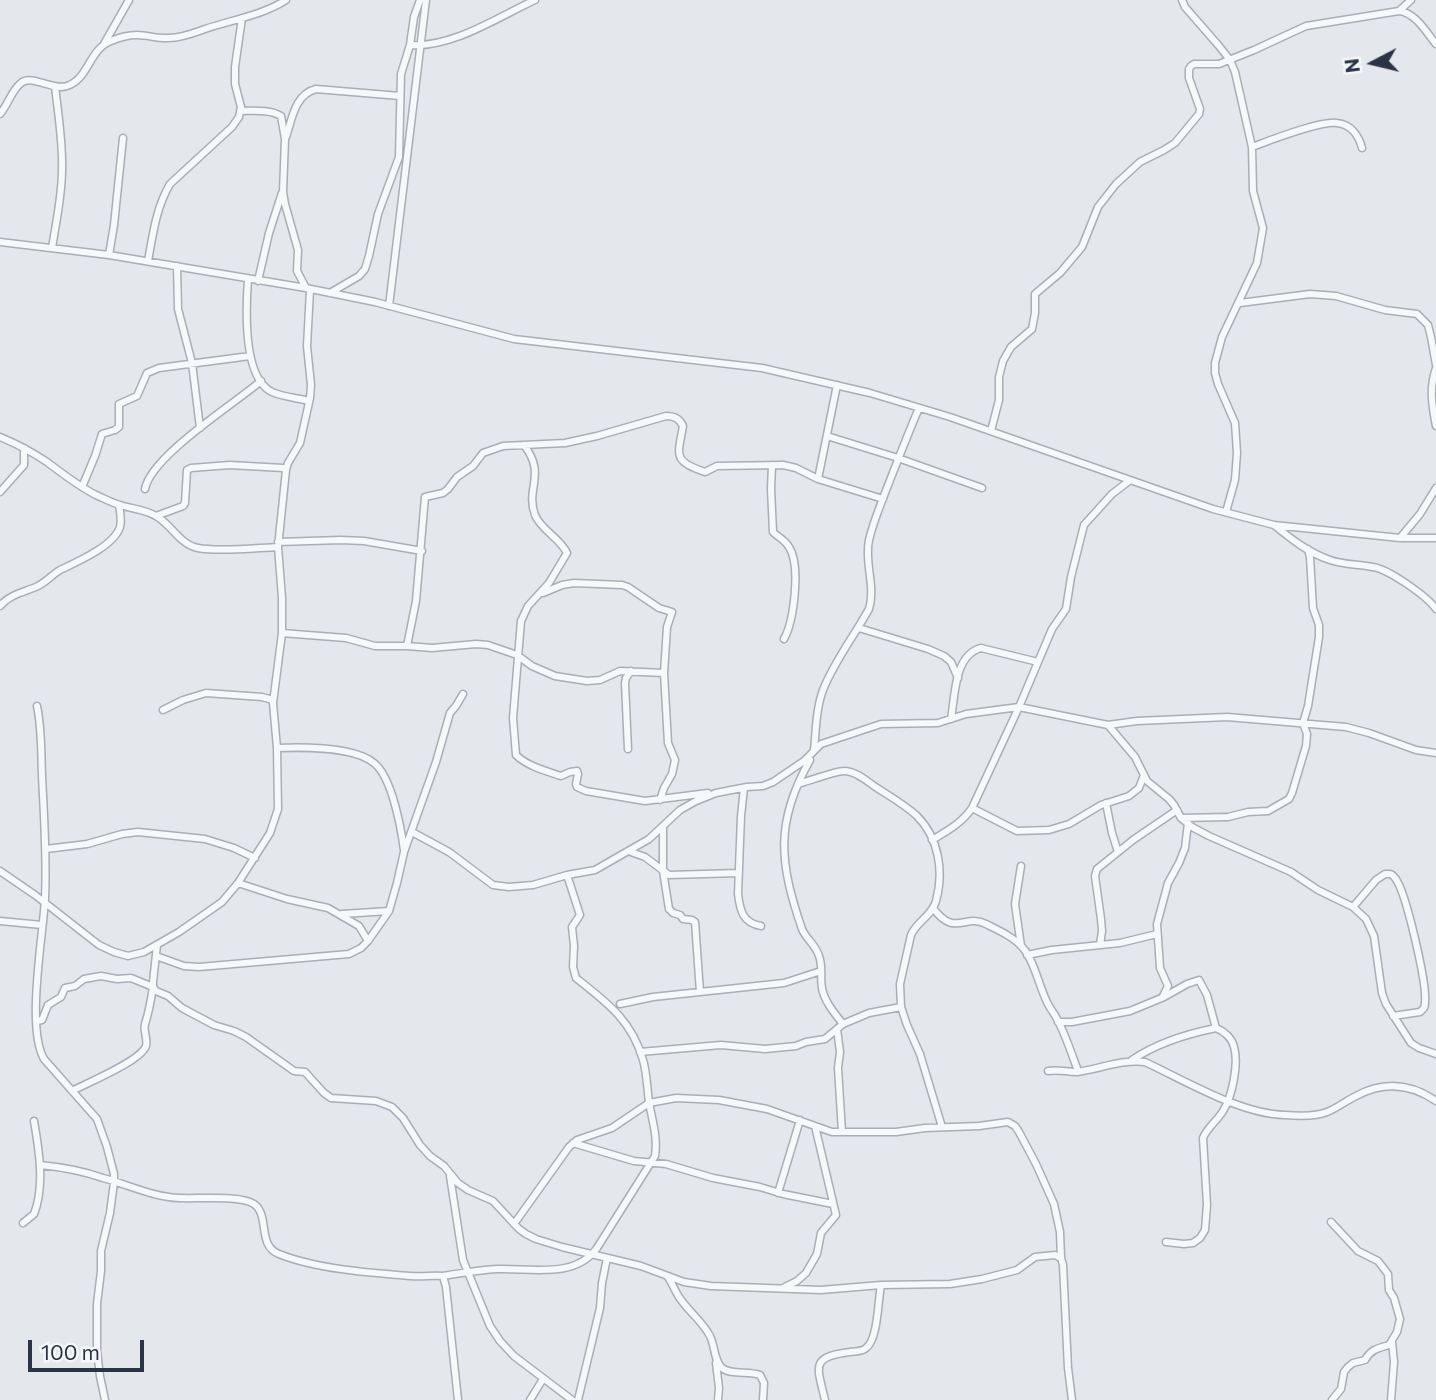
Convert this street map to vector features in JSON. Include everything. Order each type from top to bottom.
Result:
[{"type":"street","points":[[0,114],[22,82],[29,80],[68,86],[77,80],[104,44],[129,0]]},
{"type":"street","points":[[104,44],[137,34],[168,39],[179,37],[242,18],[286,0]]},
{"type":"street","points":[[330,293],[359,276],[365,269],[378,214],[399,157],[401,74],[419,0]]},
{"type":"street","points":[[389,306],[426,0]]},
{"type":"street","points":[[410,45],[434,44],[475,30],[535,0]]},
{"type":"street","points":[[1182,0],[1230,60],[1238,83],[1252,147],[1253,191],[1263,228],[1257,263],[1222,337],[1215,363],[1218,384],[1235,423],[1237,472],[1226,512]]},
{"type":"street","points":[[1399,11],[1411,0]]},
{"type":"street","points":[[991,431],[999,400],[999,377],[1003,361],[1011,347],[1032,329],[1035,293],[1060,273],[1082,247],[1098,207],[1116,184],[1140,162],[1175,143],[1199,114],[1200,109],[1188,69],[1194,64],[1212,65],[1230,60],[1306,26],[1399,11],[1415,19],[1436,44]]},
{"type":"street","points":[[148,261],[156,217],[170,184],[232,127],[239,117],[241,107],[235,84],[235,67],[242,18]]},
{"type":"street","points":[[52,248],[62,173],[61,132],[55,86]]},
{"type":"street","points":[[285,139],[299,100],[307,91],[316,89],[400,96]]},
{"type":"street","points":[[0,871],[107,950],[131,956],[157,945],[222,902],[255,858],[277,817],[279,797],[273,700],[282,633],[278,544],[286,470],[300,443],[311,385],[307,346],[308,289],[297,271],[298,250],[286,214],[283,192],[285,139],[282,120],[279,113],[240,111]]},
{"type":"street","points":[[1252,147],[1327,123],[1339,123],[1350,127],[1359,137],[1362,148]]},
{"type":"street","points":[[109,255],[123,138]]},
{"type":"street","points":[[258,281],[269,233],[283,192]]},
{"type":"street","points":[[0,242],[177,265],[330,293],[514,339],[742,364],[837,385],[919,408],[1129,481],[1274,526],[1400,538],[1436,538]]},
{"type":"street","points":[[177,265],[178,309],[192,363],[200,428]]},
{"type":"street","points":[[248,279],[247,321],[250,356],[255,371],[270,391],[309,401]]},
{"type":"street","points":[[1240,303],[1310,294],[1336,296],[1385,310],[1417,314],[1428,325],[1432,337],[1436,367],[1432,401],[1436,426]]},
{"type":"street","points":[[82,487],[102,434],[119,427],[119,404],[137,396],[147,373],[159,368],[250,356]]},
{"type":"street","points":[[145,489],[146,482],[160,463],[261,381]]},
{"type":"street","points":[[818,479],[837,385]]},
{"type":"street","points":[[842,1132],[838,1068],[840,1027],[822,990],[818,954],[802,929],[790,887],[783,843],[786,818],[814,751],[822,692],[872,601],[867,553],[872,530],[919,408]]},
{"type":"street","points":[[407,646],[416,601],[425,497],[443,493],[484,453],[503,446],[565,443],[672,416],[678,418],[683,426],[680,459],[705,472],[717,466],[796,467],[818,479],[883,499]]},
{"type":"street","points":[[827,436],[982,488]]},
{"type":"street","points":[[0,437],[46,461],[82,487],[119,505],[156,516],[193,547],[218,549],[341,540],[364,541],[422,551]]},
{"type":"street","points":[[524,445],[536,468],[533,497],[536,517],[564,546],[567,553],[554,575],[524,612],[517,655],[513,718],[516,756],[561,776],[577,771],[576,784],[580,790],[645,801],[763,786],[800,765],[821,744],[881,724],[938,723],[970,713],[1019,707],[1108,725],[1215,717],[1346,727],[1416,750],[1436,753]]},
{"type":"street","points":[[0,492],[24,465],[24,448]]},
{"type":"street","points":[[156,516],[183,506],[187,470],[191,468],[230,464],[286,470]]},
{"type":"street","points":[[772,465],[773,532],[790,548],[796,573],[790,621],[784,639]]},
{"type":"street","points":[[932,840],[954,826],[972,808],[1053,626],[1066,609],[1084,525],[1112,494],[1129,481]]},
{"type":"street","points":[[1400,538],[1436,488]]},
{"type":"street","points":[[0,606],[9,598],[37,586],[56,572],[81,561],[112,538],[121,523],[119,505]]},
{"type":"street","points":[[1274,526],[1308,550],[1334,561],[1387,571],[1436,609]]},
{"type":"street","points":[[1181,818],[1228,817],[1248,811],[1268,811],[1287,802],[1292,793],[1306,746],[1307,734],[1303,723],[1319,636],[1319,625],[1313,608],[1308,550]]},
{"type":"street","points":[[538,595],[574,583],[622,585],[673,614],[667,627],[664,673],[668,743],[675,760],[672,774],[660,800]]},
{"type":"street","points":[[859,628],[944,656],[951,662],[958,679]]},
{"type":"street","points":[[282,633],[346,638],[375,646],[432,648],[481,643],[517,655],[532,666],[567,679],[595,681],[617,672],[631,671],[664,673]]},
{"type":"street","points":[[951,719],[958,679],[972,651],[981,648],[1038,662]]},
{"type":"street","points":[[628,749],[625,683],[631,671]]},
{"type":"street","points":[[163,710],[206,693],[273,700]]},
{"type":"street","points":[[156,956],[184,966],[211,967],[349,954],[368,941],[389,911],[404,852],[436,762],[450,713],[463,694]]},
{"type":"street","points":[[37,706],[42,732],[46,849],[36,1003],[40,1052],[97,1119],[107,1147],[114,1182],[101,1251],[102,1271],[97,1304],[97,1351],[105,1400]]},
{"type":"street","points":[[1108,725],[1135,757],[1152,786],[1169,799],[1181,818],[1209,836],[1291,872],[1318,890],[1353,907],[1366,919],[1371,927],[1376,949],[1382,993],[1393,1016],[1411,1042],[1436,1054]]},
{"type":"street","points":[[277,748],[330,749],[354,754],[373,762],[383,773],[392,796],[404,852]]},
{"type":"street","points":[[798,785],[842,771],[850,772],[906,807],[922,822],[932,840],[940,863],[937,894],[933,908],[915,928],[908,943],[899,988],[906,1025],[920,1054],[942,1127]]},
{"type":"street","points":[[972,808],[1015,830],[1049,830],[1069,824],[1106,803],[1134,793],[1144,775]]},
{"type":"street","points":[[744,788],[738,894],[746,921],[761,926]]},
{"type":"street","points":[[412,832],[449,852],[497,886],[533,885],[598,869],[649,839],[680,810],[716,793]]},
{"type":"street","points":[[1106,803],[1118,852]]},
{"type":"street","points":[[1100,945],[1101,919],[1095,876],[1097,869],[1177,810]]},
{"type":"street","points":[[1162,998],[1168,987],[1160,968],[1157,924],[1168,883],[1185,848],[1188,823]]},
{"type":"street","points":[[663,827],[663,871],[670,911],[695,922],[700,992]]},
{"type":"street","points":[[46,849],[87,844],[138,832],[205,839],[255,858]]},
{"type":"street","points":[[631,852],[645,857],[668,874],[739,873]]},
{"type":"street","points":[[1021,866],[1015,904],[1021,946]]},
{"type":"street","points":[[1353,907],[1376,880],[1385,874],[1395,878],[1403,895],[1410,916],[1426,1004],[1420,1012],[1393,1016]]},
{"type":"street","points":[[40,1165],[85,1173],[158,1196],[230,1199],[252,1203],[260,1211],[267,1243],[277,1254],[366,1272],[443,1276],[495,1269],[549,1270],[585,1261],[592,1255],[652,1162],[656,1152],[656,1139],[644,1065],[630,1030],[614,1009],[574,973],[572,926],[580,915],[566,875]]},
{"type":"street","points":[[238,883],[287,899],[328,908],[359,926],[368,941]]},
{"type":"street","points":[[933,908],[947,922],[982,922],[1021,946],[1058,1021],[1078,1071]]},
{"type":"street","points":[[340,914],[389,911]]},
{"type":"street","points":[[0,921],[42,925]]},
{"type":"street","points":[[1027,955],[1120,943],[1157,934]]},
{"type":"street","points":[[72,1091],[118,1069],[145,1048],[144,1026],[153,987],[157,945]]},
{"type":"street","points":[[620,1004],[653,997],[784,983],[821,971]]},
{"type":"street","points":[[37,1021],[42,1020],[47,1007],[62,996],[65,988],[75,986],[86,978],[131,978],[164,993],[182,1008],[214,1025],[246,1037],[294,1071],[305,1072],[331,1098],[376,1101],[389,1105],[399,1114],[419,1145],[465,1188],[493,1201],[519,1229],[536,1239],[641,1266],[677,1280],[711,1286],[821,1290],[958,1283],[1017,1270],[1035,1257],[1055,1255],[1061,1258]]},
{"type":"street","points":[[1058,1021],[1072,1022],[1130,1011],[1162,998],[1186,984],[1200,981],[1207,995],[1216,1028]]},
{"type":"street","points":[[640,1052],[721,1045],[765,1049],[798,1046],[825,1039],[840,1027],[869,1013],[901,1007]]},
{"type":"street","points":[[1129,1062],[1160,1045],[1194,1032],[1216,1028],[1227,1035],[1234,1048],[1235,1066],[1228,1101],[1203,1138],[1207,1226],[1199,1240],[1193,1243],[1167,1242]]},
{"type":"street","points":[[1048,1071],[1078,1071],[1129,1062],[1145,1062],[1228,1101],[1265,1114],[1328,1112],[1370,1089],[1394,1086],[1417,1089],[1436,1101]]},
{"type":"street","points":[[514,1224],[573,1143],[612,1128],[649,1103],[665,1099],[719,1100],[767,1109],[832,1132],[896,1132],[1006,1122],[1015,1126],[1054,1204],[1060,1232],[1072,1400]]},
{"type":"street","points":[[778,1193],[800,1120]]},
{"type":"street","points":[[23,1223],[36,1211],[40,1165],[34,1121]]},
{"type":"street","points":[[781,1289],[804,1276],[815,1258],[821,1233],[836,1216],[815,1126]]},
{"type":"street","points":[[573,1143],[634,1161],[652,1162],[833,1204]]},
{"type":"street","points":[[450,1174],[467,1273],[493,1331],[514,1356],[572,1400]]},
{"type":"street","points":[[1331,1222],[1358,1251],[1378,1261],[1388,1274],[1388,1288],[1400,1319],[1397,1332],[1389,1345],[1372,1351],[1365,1360],[1350,1365],[1345,1372],[1341,1389],[1332,1400]]},
{"type":"street","points":[[578,1400],[600,1308],[607,1258]]},
{"type":"street","points":[[668,1275],[680,1298],[713,1342],[718,1363],[727,1371],[760,1374],[764,1383],[763,1400]]},
{"type":"street","points":[[443,1276],[458,1400]]},
{"type":"street","points":[[825,1400],[819,1372],[821,1362],[830,1355],[868,1347],[874,1337],[881,1285]]},
{"type":"street","points":[[1391,1400],[1394,1362],[1392,1342]]},
{"type":"street","points":[[716,1354],[718,1400]]},
{"type":"street","points":[[530,1400],[543,1379]]}]
